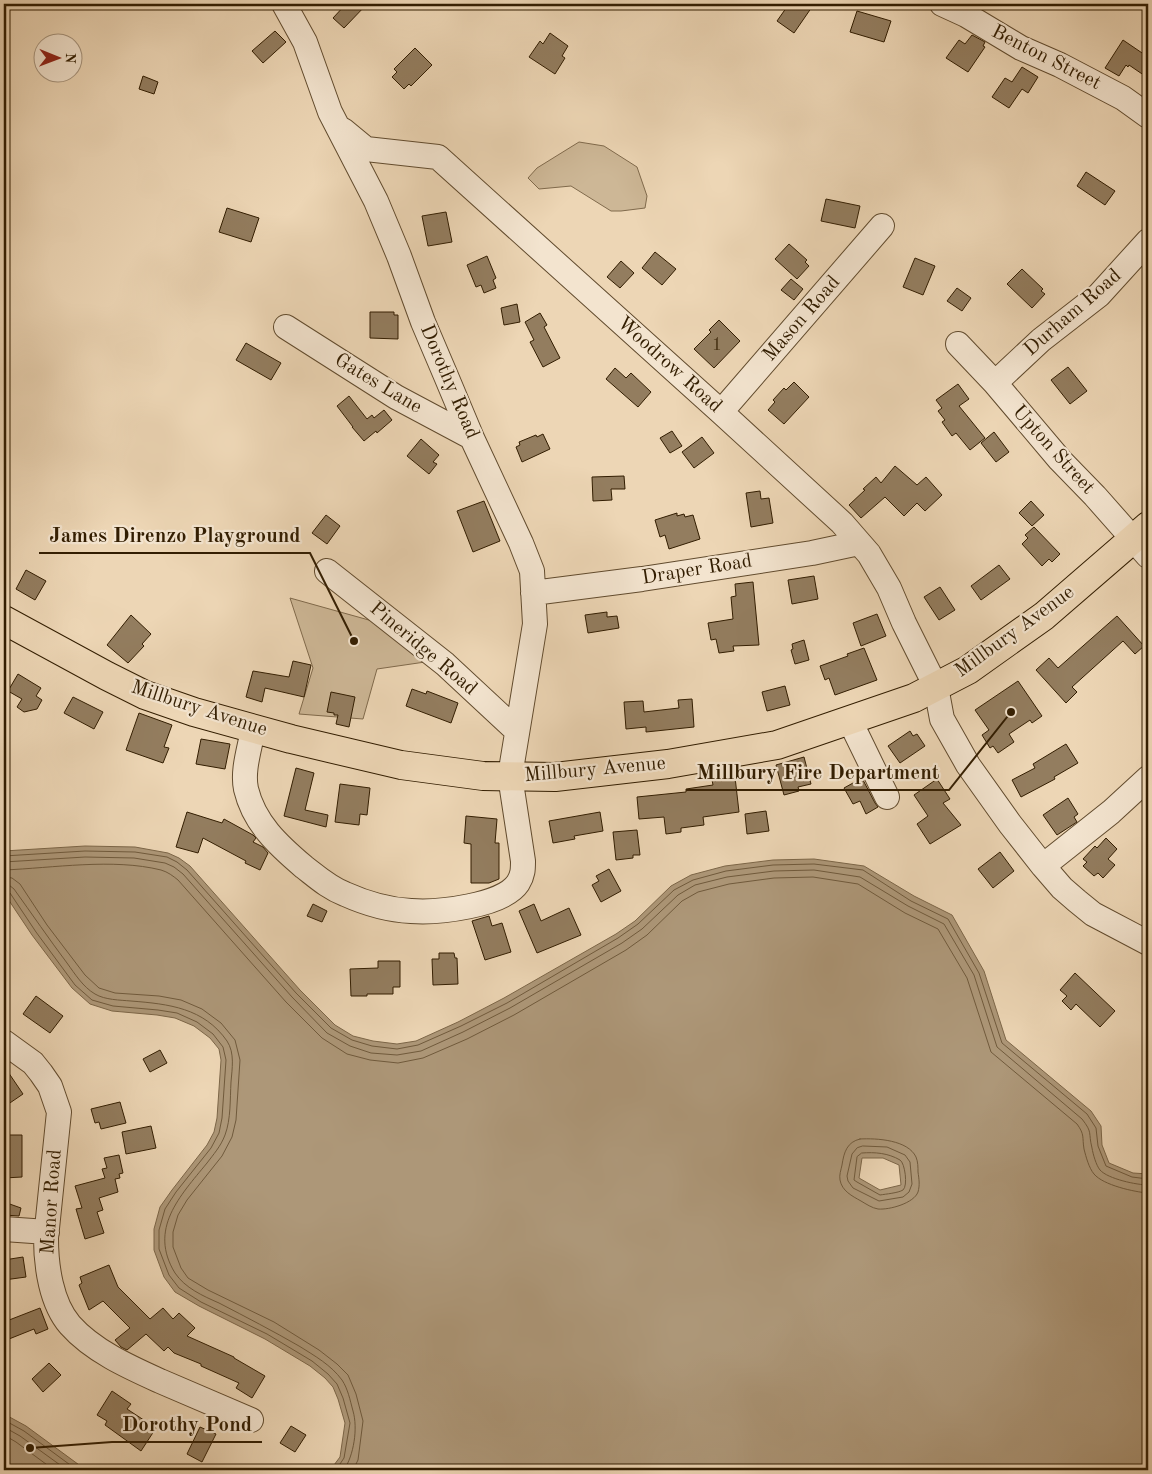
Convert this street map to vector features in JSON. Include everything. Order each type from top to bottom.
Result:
[{"type":"main road","name":"Millbury Avenue","points":[[4,620],[107,676],[145,694],[194,712],[253,729],[401,765],[483,776],[555,777],[668,764],[777,745],[914,698],[968,670],[1044,616],[1143,541]]},
{"type":"street","name":"Dorothy Road","points":[[253,729],[245,773],[246,787],[251,805],[260,823],[280,846],[327,886],[346,895],[390,908],[430,912],[452,910],[493,900],[518,884],[523,873],[522,853],[510,776],[535,624],[532,571],[521,543],[471,437],[423,322],[399,256],[376,201],[330,112],[305,42],[284,4]]},
{"type":"street","name":"Benton Street","points":[[942,4],[966,15],[1021,48],[1123,98],[1148,116]]},
{"type":"street","name":"Woodrow Road","points":[[336,124],[366,149],[438,157],[842,523],[869,554],[889,588],[936,687],[942,719],[968,765],[1010,824],[1062,888],[1093,914],[1148,943]]},
{"type":"street","name":"Mason Road","points":[[721,412],[882,226]]},
{"type":"street","name":"Durham Road","points":[[995,383],[1041,340],[1100,295],[1148,241]]},
{"type":"street","name":"Gates Lane","points":[[286,327],[396,397],[471,437]]},
{"type":"street","name":"Upton Street","points":[[958,344],[995,383],[1060,460],[1143,541]]},
{"type":"street","name":"Draper Road","points":[[533,593],[642,579],[812,553],[859,543]]},
{"type":"street","name":"Pineridge Road","points":[[327,570],[445,664],[517,731]]},
{"type":"street","points":[[850,721],[888,797]]},
{"type":"street","points":[[1043,866],[1112,812],[1148,778]]},
{"type":"street","name":"Manor Road","points":[[4,1042],[33,1062],[41,1072],[50,1086],[59,1112],[46,1253],[52,1286],[62,1314],[83,1338],[101,1351],[139,1371],[251,1420]]},
{"type":"street","points":[[4,1229],[47,1232]]},
{"type":"shaded area","points":[[579,142],[604,146],[637,167],[647,196],[645,208],[611,211],[571,186],[539,189],[528,178],[537,168]]},
{"type":"shaded area","points":[[290,598],[376,622],[432,661],[377,669],[363,719],[299,714],[313,668]]},
{"type":"water","points":[[85,846],[135,847],[168,853],[179,858],[190,866],[300,990],[335,1025],[353,1036],[397,1044],[416,1041],[458,1022],[616,934],[635,921],[671,886],[691,875],[725,866],[773,860],[814,859],[864,866],[914,896],[952,915],[984,971],[1006,1040],[1091,1111],[1101,1126],[1102,1145],[1109,1163],[1133,1173],[1148,1174],[1148,1470],[328,1470],[331,1469],[340,1457],[345,1423],[333,1387],[310,1366],[265,1339],[175,1292],[164,1277],[154,1250],[154,1229],[160,1207],[207,1145],[214,1132],[217,1118],[221,1060],[219,1049],[210,1038],[194,1026],[175,1018],[112,1011],[90,1004],[72,988],[32,935],[4,893],[4,851]],"holes":[[[862,1158],[883,1158],[899,1165],[901,1185],[880,1190],[859,1178]]]},
{"type":"water","points":[[4,1414],[26,1426],[86,1470],[4,1470]]},
{"type":"building","points":[[346,4],[367,4],[344,28],[333,18]]},
{"type":"building","points":[[789,4],[814,4],[794,33],[777,21]]},
{"type":"building","points":[[857,11],[891,21],[884,42],[850,32]]},
{"type":"building","points":[[275,31],[286,42],[263,63],[252,51]]},
{"type":"building","points":[[550,33],[568,46],[562,56],[565,58],[555,74],[529,57],[540,41],[543,44]]},
{"type":"building","points":[[972,35],[985,42],[983,46],[985,47],[968,72],[946,58],[959,40],[965,44]]},
{"type":"building","points":[[1123,40],[1148,57],[1148,78],[1129,65],[1128,67],[1126,65],[1119,76],[1105,68]]},
{"type":"building","points":[[415,48],[432,65],[411,86],[409,84],[404,89],[392,77],[397,72],[394,69]]},
{"type":"building","points":[[1022,67],[1038,77],[1028,93],[1022,89],[1009,108],[992,97],[1005,78],[1012,82]]},
{"type":"building","points":[[143,76],[158,82],[154,94],[139,89]]},
{"type":"building","points":[[1086,172],[1115,191],[1105,205],[1077,186]]},
{"type":"building","points":[[826,199],[860,206],[855,228],[821,221]]},
{"type":"building","points":[[227,208],[259,218],[251,242],[219,232]]},
{"type":"building","points":[[446,212],[452,242],[428,246],[422,216]]},
{"type":"building","points":[[789,244],[807,260],[805,262],[809,266],[797,279],[775,259]]},
{"type":"building","points":[[655,252],[676,269],[662,285],[642,268]]},
{"type":"building","points":[[487,256],[496,278],[493,280],[496,288],[484,293],[481,285],[476,287],[467,265]]},
{"type":"building","points":[[915,258],[935,266],[923,295],[903,287]]},
{"type":"building","points":[[621,261],[634,273],[620,288],[607,277]]},
{"type":"building","points":[[1022,269],[1043,289],[1041,291],[1045,294],[1032,308],[1007,284]]},
{"type":"building","points":[[791,279],[803,289],[794,300],[781,290]]},
{"type":"building","points":[[957,288],[971,298],[962,311],[947,301]]},
{"type":"building","points":[[517,304],[520,322],[504,325],[501,308]]},
{"type":"building","points":[[370,312],[394,312],[394,315],[398,315],[398,339],[370,338]]},
{"type":"building","points":[[540,313],[547,325],[544,327],[560,358],[543,367],[530,342],[534,340],[525,322]]},
{"type":"building","points":[[719,320],[740,341],[714,368],[694,349],[711,332],[709,330]]},
{"type":"building","points":[[246,343],[281,363],[271,380],[236,360]]},
{"type":"building","points":[[1068,367],[1087,391],[1070,404],[1051,380]]},
{"type":"building","points":[[615,368],[626,378],[631,373],[651,392],[638,407],[606,379]]},
{"type":"building","points":[[794,382],[809,397],[784,424],[768,410],[775,402],[773,400],[784,388],[786,390]]},
{"type":"building","points":[[958,384],[969,399],[959,406],[985,438],[970,450],[956,433],[952,436],[942,422],[945,420],[938,411],[942,408],[936,400]]},
{"type":"building","points":[[349,396],[367,419],[372,415],[374,418],[384,410],[392,420],[364,441],[337,406]]},
{"type":"building","points":[[672,431],[682,446],[670,453],[660,438]]},
{"type":"building","points":[[994,432],[1009,452],[996,462],[981,443]]},
{"type":"building","points":[[543,434],[550,449],[522,462],[516,447],[520,445],[519,442]]},
{"type":"building","points":[[702,437],[714,453],[694,468],[682,452]]},
{"type":"building","points":[[421,439],[439,455],[433,462],[437,464],[429,474],[407,456]]},
{"type":"building","points":[[895,466],[917,485],[926,477],[942,495],[925,511],[917,503],[904,516],[885,497],[861,518],[849,505],[876,477],[881,483]]},
{"type":"building","points":[[624,476],[625,489],[611,489],[612,500],[593,501],[592,477]]},
{"type":"building","points":[[760,491],[761,499],[769,498],[773,523],[751,527],[746,493]]},
{"type":"building","points":[[484,501],[500,541],[473,552],[457,511]]},
{"type":"building","points":[[1031,501],[1044,515],[1032,526],[1019,513]]},
{"type":"building","points":[[677,513],[677,516],[684,514],[685,517],[693,515],[700,539],[669,549],[665,535],[660,537],[655,520]]},
{"type":"building","points":[[326,515],[340,526],[327,544],[312,533]]},
{"type":"building","points":[[1034,527],[1060,554],[1052,562],[1049,559],[1042,566],[1022,544],[1028,538],[1025,535]]},
{"type":"building","points":[[999,565],[1010,579],[981,600],[971,586]]},
{"type":"building","points":[[26,570],[46,581],[35,600],[16,589]]},
{"type":"building","points":[[814,576],[818,599],[792,604],[788,580]]},
{"type":"building","points":[[753,582],[759,645],[733,646],[734,651],[719,653],[716,639],[711,640],[708,623],[733,619],[731,597],[736,596],[735,584]]},
{"type":"building","points":[[940,587],[955,610],[939,620],[924,597]]},
{"type":"building","points":[[607,612],[607,617],[617,616],[619,628],[588,633],[585,615]]},
{"type":"building","points":[[877,614],[886,636],[861,646],[853,623]]},
{"type":"building","points":[[131,615],[151,634],[142,644],[144,646],[128,663],[107,645]]},
{"type":"building","points":[[1117,616],[1144,646],[1135,654],[1123,641],[1072,687],[1077,692],[1066,703],[1036,670],[1049,658],[1058,668]]},
{"type":"building","points":[[804,640],[809,660],[795,664],[791,650],[793,649],[792,644]]},
{"type":"building","points":[[864,648],[877,680],[835,695],[829,678],[825,680],[820,666]]},
{"type":"building","points":[[293,661],[311,665],[304,697],[265,688],[262,702],[246,697],[253,671],[289,677]]},
{"type":"building","points":[[18,674],[41,688],[36,696],[42,700],[37,709],[24,712],[17,707],[22,699],[8,691]]},
{"type":"building","points":[[1018,681],[1042,716],[1032,723],[1030,720],[1009,734],[1014,742],[998,753],[993,746],[990,748],[982,735],[989,730],[975,710]]},
{"type":"building","points":[[785,686],[790,705],[767,711],[762,692]]},
{"type":"building","points":[[412,689],[426,694],[427,691],[458,703],[451,723],[406,706]]},
{"type":"building","points":[[331,692],[355,697],[349,727],[336,724],[338,715],[327,712]]},
{"type":"building","points":[[73,697],[103,712],[94,729],[64,713]]},
{"type":"building","points":[[692,699],[694,727],[646,732],[646,727],[626,729],[624,702],[643,701],[644,712],[679,708],[678,700]]},
{"type":"building","points":[[139,713],[172,725],[164,747],[169,748],[163,763],[126,750]]},
{"type":"building","points":[[910,731],[913,736],[917,734],[925,746],[900,763],[888,746]]},
{"type":"building","points":[[201,739],[230,744],[225,769],[196,764]]},
{"type":"building","points":[[1066,744],[1078,763],[1054,777],[1055,779],[1021,797],[1012,780],[1035,768],[1033,764]]},
{"type":"building","points":[[804,757],[811,784],[798,787],[799,791],[784,795],[776,765]]},
{"type":"building","points":[[296,768],[314,773],[305,810],[328,815],[326,827],[284,816]]},
{"type":"building","points":[[735,777],[739,812],[703,817],[704,825],[681,828],[681,832],[666,834],[664,817],[639,819],[637,797],[686,792],[686,789],[713,785],[712,780]]},
{"type":"building","points":[[862,778],[878,807],[866,814],[860,801],[853,804],[844,788]]},
{"type":"building","points":[[937,779],[950,799],[943,803],[961,825],[930,844],[917,824],[928,816],[914,795]]},
{"type":"building","points":[[340,784],[370,788],[367,815],[360,814],[359,825],[335,822]]},
{"type":"building","points":[[1068,798],[1078,814],[1074,817],[1077,822],[1057,835],[1043,815]]},
{"type":"building","points":[[766,811],[769,831],[747,834],[745,814]]},
{"type":"building","points":[[187,812],[222,823],[224,819],[253,835],[256,838],[253,842],[263,847],[268,853],[260,870],[203,838],[198,853],[176,847]]},
{"type":"building","points":[[600,812],[603,831],[574,836],[575,839],[553,843],[549,821]]},
{"type":"building","points":[[466,816],[497,819],[495,843],[499,843],[499,879],[489,883],[471,883],[471,844],[464,843]]},
{"type":"building","points":[[637,830],[640,855],[633,855],[633,858],[616,860],[613,832]]},
{"type":"building","points":[[1106,838],[1117,849],[1108,859],[1115,865],[1103,878],[1098,873],[1094,876],[1083,866],[1087,862],[1083,859],[1095,846],[1097,848]]},
{"type":"building","points":[[1000,852],[1014,871],[993,888],[978,869]]},
{"type":"building","points":[[609,869],[621,891],[601,902],[592,885],[599,881],[596,876]]},
{"type":"building","points":[[313,904],[327,911],[322,922],[307,916]]},
{"type":"building","points":[[534,904],[541,921],[569,908],[581,935],[537,953],[519,911]]},
{"type":"building","points":[[489,916],[492,926],[502,923],[511,952],[485,960],[472,921]]},
{"type":"building","points":[[439,953],[454,953],[455,958],[457,958],[458,984],[433,985],[432,959],[439,959]]},
{"type":"building","points":[[378,961],[400,961],[400,987],[393,987],[393,994],[351,996],[350,969],[378,968]]},
{"type":"building","points":[[1075,973],[1115,1011],[1100,1027],[1076,1004],[1071,1010],[1062,1001],[1067,996],[1060,990]]},
{"type":"building","points":[[36,996],[63,1016],[50,1033],[23,1014]]},
{"type":"building","points":[[160,1050],[167,1063],[150,1072],[143,1059]]},
{"type":"building","points":[[4,1066],[23,1094],[4,1107]]},
{"type":"building","points":[[120,1102],[126,1123],[101,1129],[99,1122],[95,1123],[91,1109]]},
{"type":"building","points":[[151,1126],[156,1148],[126,1154],[122,1132]]},
{"type":"building","points":[[4,1135],[22,1135],[22,1177],[4,1178]]},
{"type":"building","points":[[119,1155],[123,1173],[119,1174],[120,1178],[115,1179],[118,1192],[99,1198],[103,1210],[97,1212],[104,1233],[85,1239],[76,1209],[82,1208],[75,1186],[105,1178],[102,1169],[107,1168],[104,1158]]},
{"type":"building","points":[[4,1202],[21,1208],[19,1216],[4,1215]]},
{"type":"building","points":[[23,1257],[26,1277],[4,1280],[4,1260]]},
{"type":"building","points":[[109,1265],[118,1287],[150,1319],[163,1308],[173,1319],[179,1313],[195,1328],[187,1336],[234,1357],[265,1376],[252,1398],[236,1388],[239,1383],[174,1353],[168,1347],[164,1351],[146,1334],[127,1350],[121,1347],[115,1340],[130,1328],[103,1301],[89,1310],[79,1285],[82,1283],[80,1277]]},
{"type":"building","points":[[40,1308],[48,1329],[36,1334],[34,1329],[4,1341],[4,1322]]},
{"type":"building","points":[[49,1363],[61,1375],[43,1392],[32,1379]]},
{"type":"building","points":[[112,1391],[131,1404],[127,1409],[156,1428],[141,1451],[105,1425],[107,1421],[97,1415]]},
{"type":"building","points":[[291,1426],[306,1435],[295,1452],[280,1443]]},
{"type":"building","points":[[200,1427],[216,1434],[202,1462],[187,1454]]},
{"type":"place","name":"James Direnzo Playground","points":[[354,641]]},
{"type":"place","name":"Millbury Fire Department","points":[[1011,712]]},
{"type":"place","name":"Dorothy Pond","points":[[30,1448]]}]
